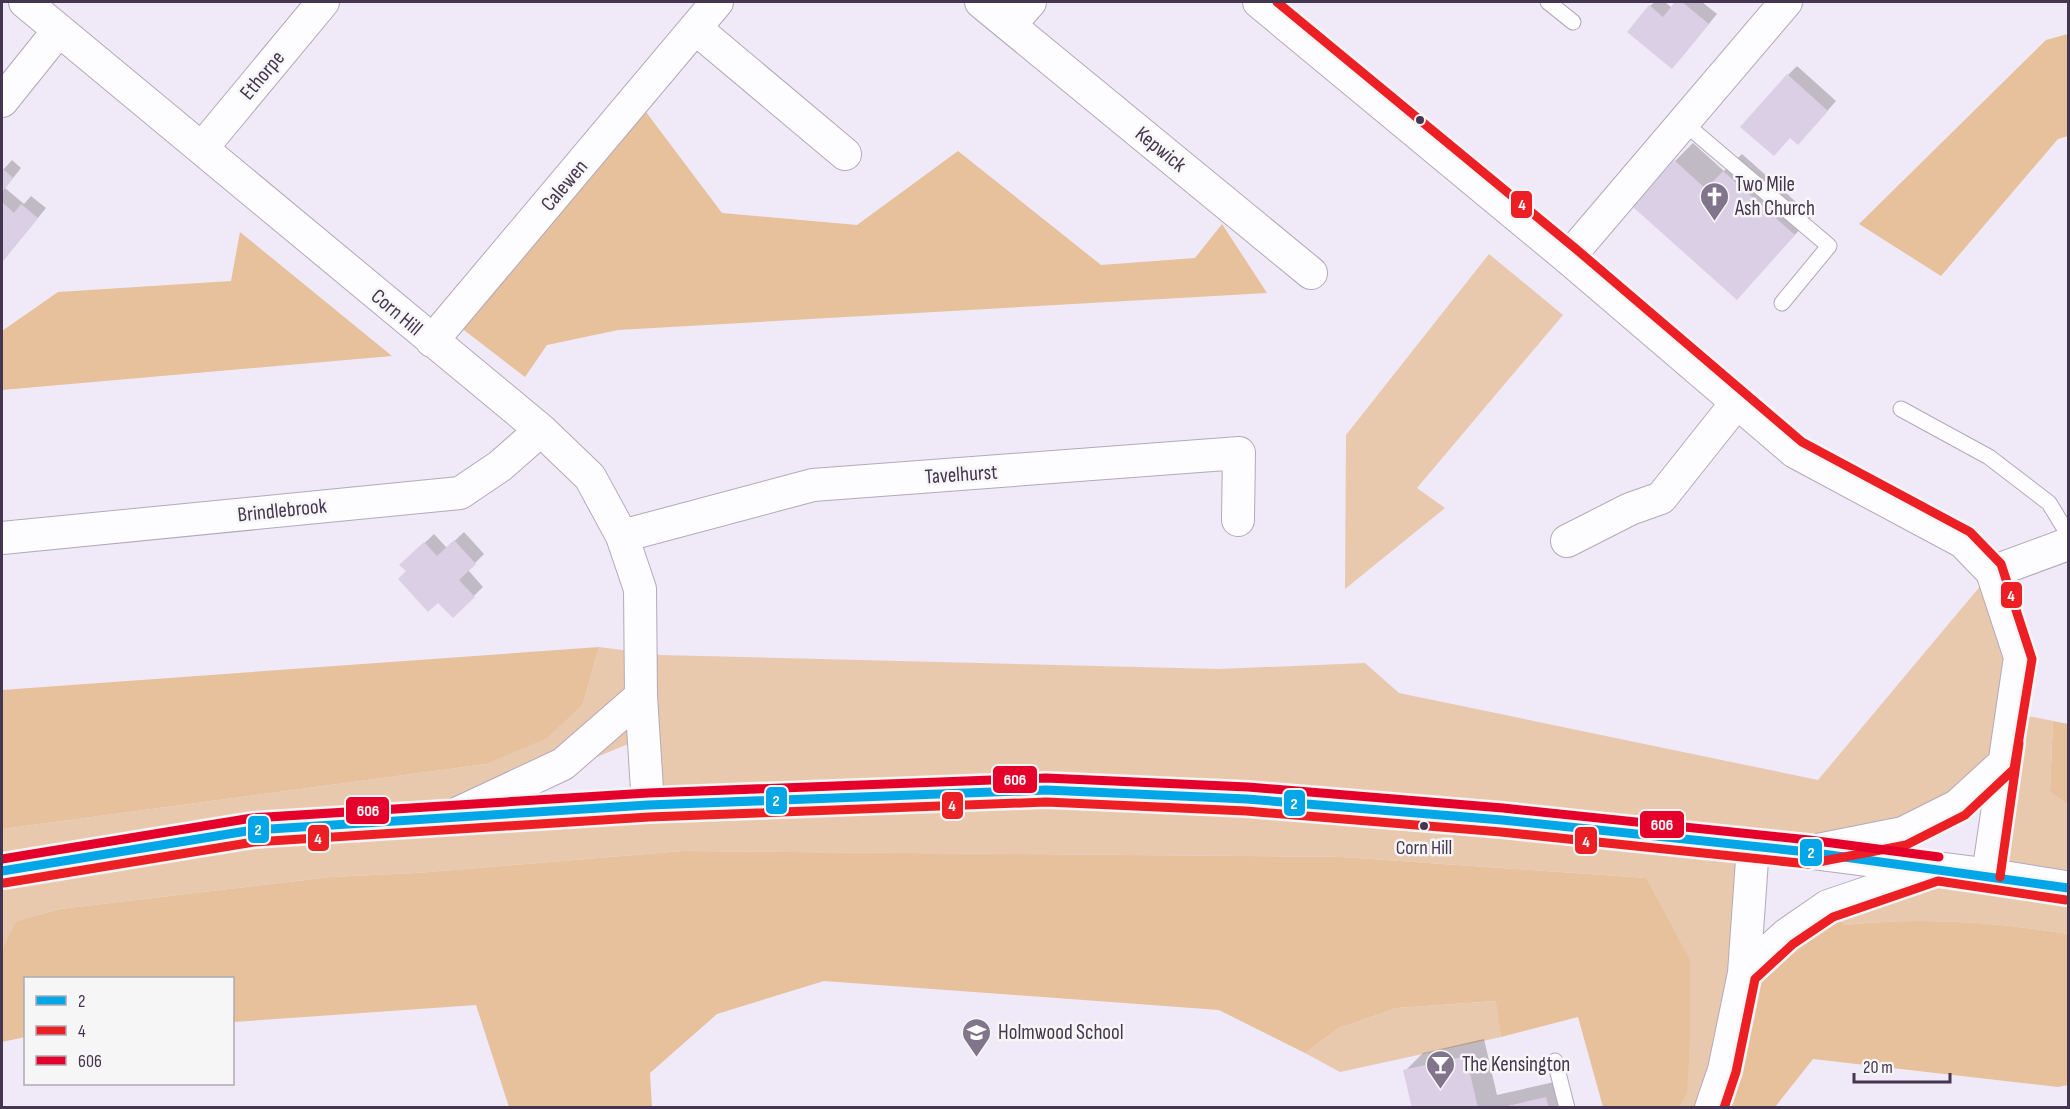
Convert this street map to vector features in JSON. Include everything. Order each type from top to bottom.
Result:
[{"type":"street","name":"Corn Hill","points":[[25,2],[541,430],[590,477],[622,536],[640,589],[641,696],[648,805]]},
{"type":"street","name":"Ethorpe","points":[[202,148],[323,2]]},
{"type":"street","name":"Calewen","points":[[432,341],[717,2]]},
{"type":"street","name":"Kepwick","points":[[981,2],[1311,273]]},
{"type":"street","points":[[1010,26],[1030,2]]},
{"type":"street","points":[[1568,258],[1786,2]]},
{"type":"street","points":[[1273,6],[1795,452],[1963,542],[1992,572],[2020,657],[1988,874]]},
{"type":"street","points":[[695,28],[845,154]]},
{"type":"street","points":[[2,101],[59,30]]},
{"type":"street","points":[[1567,541],[1630,509],[1661,498],[1738,401]]},
{"type":"street","name":"Brindlebrook","points":[[2,538],[460,493],[500,466],[541,430]]},
{"type":"street","name":"Tavelhurst","points":[[622,536],[813,485],[1239,453],[1238,520]]},
{"type":"street","points":[[1992,572],[2068,544]]},
{"type":"street","points":[[452,816],[563,764],[641,696]]},
{"type":"street","points":[[1808,852],[1903,833],[1957,806],[2003,764]]},
{"type":"street","points":[[2,871],[253,830],[648,805],[1046,790],[1293,803],[1502,820],[1808,852],[1988,874],[2068,888]]},
{"type":"street","points":[[1711,1107],[1725,1070],[1744,973],[1752,846]]},
{"type":"street","points":[[1744,973],[1786,935],[1828,906],[1936,869]]},
{"type":"lane","points":[[1548,2],[1573,22]]},
{"type":"lane","points":[[1683,122],[1829,246],[1782,303]]},
{"type":"lane","points":[[1901,409],[1989,457],[2049,503],[2068,534]]},
{"type":"lane","points":[[1555,1061],[1567,1107]]},
{"type":"shaded area","points":[[2068,34],[2068,136],[2058,139],[1941,276],[1859,224],[2046,40]]},
{"type":"shaded area","points":[[646,112],[722,213],[857,225],[958,151],[1101,265],[1195,258],[1222,224],[1267,293],[618,330],[547,345],[525,377],[460,327]]},
{"type":"shaded area","points":[[240,232],[392,356],[2,390],[2,331],[58,292],[231,281]]},
{"type":"shaded area","points":[[1489,254],[1563,315],[1417,488],[1445,508],[1345,589],[1346,435]]},
{"type":"shaded area","points":[[1992,572],[2013,713],[2053,721],[2050,792],[2068,805],[2068,934],[2012,926],[1957,922],[1901,921],[1845,925],[1828,906],[1988,874],[2003,766],[1903,833],[1753,846],[1711,1107],[1680,1107],[1687,1092],[1646,878],[1342,857],[682,851],[417,873],[331,877],[60,909],[18,921],[2,949],[2,829],[486,764],[583,704],[599,647],[661,655],[1218,669],[1365,663],[1399,693],[1818,780]],"holes":[[[643,738],[647,805],[455,815]]]},
{"type":"shaded area","points":[[599,647],[583,704],[547,738],[486,764],[2,829],[2,690]]},
{"type":"shaded area","points":[[2053,721],[2068,724],[2068,805],[2050,792]]},
{"type":"shaded area","points":[[682,851],[1342,857],[1646,878],[1690,960],[1687,1093],[1680,1107],[1603,1107],[1578,1017],[1501,1037],[1496,1001],[1397,1008],[1339,1028],[1305,1053],[1219,1010],[824,981],[717,1014],[650,1073],[652,1108],[509,1107],[476,1005],[234,1022],[234,977],[24,977],[24,1037],[2,1042],[2,949],[17,921],[60,909],[331,877],[417,873]]},
{"type":"shaded area","points":[[1828,906],[1845,925],[1901,921],[1957,922],[2012,926],[2068,934],[2068,1085],[2058,1087],[1813,1059],[1775,1107],[1711,1108],[1744,973]]},
{"type":"shaded area","points":[[1497,1001],[1501,1037],[1340,1072],[1305,1053],[1339,1028],[1397,1008]]},
{"type":"building","points":[[1675,2],[1682,2],[1709,24],[1672,69],[1627,32],[1649,5],[1663,17]]},
{"type":"building","points":[[1787,74],[1828,111],[1798,145],[1790,138],[1774,156],[1740,127]]},
{"type":"building","name":"Two Mile Ash Church","points":[[1674,160],[1706,189],[1723,171],[1795,235],[1737,300],[1633,207]]},
{"type":"building","points":[[2,168],[13,178],[2,192]]},
{"type":"building","points":[[2,202],[14,213],[21,204],[38,218],[2,262]]},
{"type":"building","points":[[454,540],[476,564],[459,580],[475,597],[453,618],[438,603],[428,612],[398,579],[406,571],[399,565],[424,542],[437,556]]},
{"type":"building","name":"The Kensington","points":[[1466,1056],[1478,1108],[1412,1108],[1403,1070]]},
{"type":"building","name":"The Kensington","points":[[1546,1097],[1549,1108],[1503,1108],[1503,1107]]},
{"type":"transit line","name":"4","points":[[4,883],[254,842],[649,817],[1046,802],[1246,811],[1501,832],[1808,864],[1906,845],[1965,815],[2014,769],[2032,659],[2001,564],[1970,532],[1802,442],[1576,249],[1277,2]]},
{"type":"transit line","name":"4","points":[[2000,877],[2019,743]]},
{"type":"transit line","name":"606","points":[[2,859],[252,818],[648,793],[1046,778],[1248,787],[1503,808],[1809,840],[1939,857]]},
{"type":"transit line","name":"2","points":[[2,871],[253,830],[648,805],[1046,790],[1247,799],[1502,820],[1808,852],[2068,888]]},
{"type":"transit line","name":"4","points":[[1724,1108],[1736,1072],[1755,979],[1793,944],[1833,917],[1938,881],[2066,900]]},
{"type":"place","name":"Two Mile Ash Church","points":[[1714,222]]},
{"type":"place","name":"Corn Hill","points":[[1424,826]]},
{"type":"place","name":"Holmwood School","points":[[977,1058]]},
{"type":"place","name":"The Kensington","points":[[1441,1090]]}]
